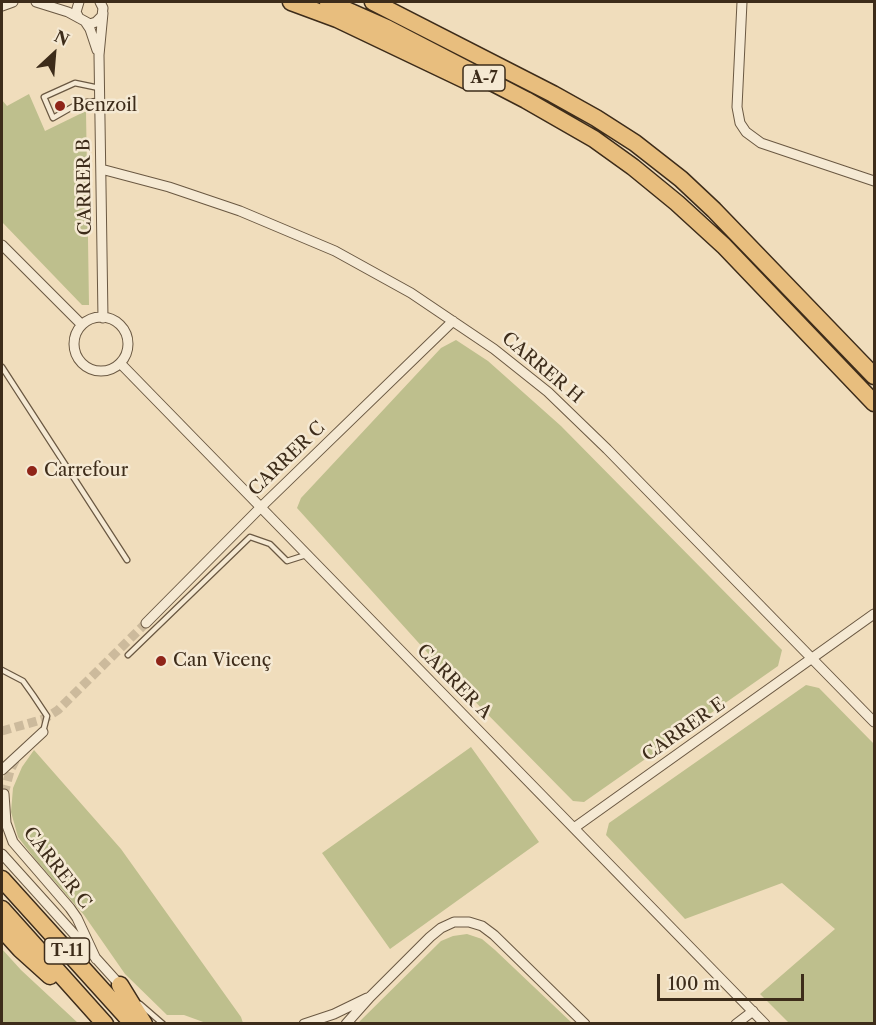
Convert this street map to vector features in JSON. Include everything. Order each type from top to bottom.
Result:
[{"type":"highway","points":[[291,2],[336,19],[496,94],[559,127],[611,160],[633,167]]},
{"type":"highway","name":"A-7","points":[[328,2],[387,28],[526,100],[594,139],[633,167],[724,246],[874,403]]},
{"type":"highway","name":"A-7","points":[[373,2],[511,71],[596,118],[634,143],[681,179],[738,233],[874,376]]},
{"type":"highway","points":[[399,2],[555,86],[586,105],[596,118]]},
{"type":"highway","name":"T-11","points":[[2,879],[133,1023]]},
{"type":"highway","name":"T-11","points":[[2,909],[105,1023]]},
{"type":"highway","points":[[2,928],[20,949],[98,1023]]},
{"type":"highway","points":[[120,985],[144,1023]]},
{"type":"street","points":[[2,6],[14,2]]},
{"type":"street","points":[[36,2],[68,12],[82,20],[96,22],[103,13]]},
{"type":"street","points":[[79,2],[76,12],[82,20]]},
{"type":"street","name":"CARRER B","points":[[100,2],[103,13],[99,55],[103,318]]},
{"type":"street","points":[[742,2],[737,107],[740,123],[746,132],[761,143],[874,180]]},
{"type":"street","name":"CARRER B","points":[[82,20],[90,29],[99,55]]},
{"type":"street","name":"CARRER H","points":[[101,169],[169,187],[240,211],[335,251],[411,293],[495,349],[548,392],[607,449],[874,722]]},
{"type":"street","points":[[2,245],[82,326]]},
{"type":"street","points":[[95,318],[103,318],[117,323],[126,333],[128,349],[120,363],[110,370],[102,371],[93,370],[84,365],[76,354],[74,346],[82,326],[95,318]]},
{"type":"street","name":"CARRER C","points":[[146,623],[260,508],[453,321]]},
{"type":"street","name":"CARRER A","points":[[120,363],[765,1023]]},
{"type":"street","name":"CARRER E","points":[[574,828],[874,614]]},
{"type":"street","points":[[2,770],[43,732]]},
{"type":"street","name":"CARRER C","points":[[4,794],[6,824],[13,842],[70,908],[96,959]]},
{"type":"street","points":[[2,854],[120,985]]},
{"type":"street","points":[[346,1023],[441,928],[454,922],[469,922],[482,926],[494,935],[585,1023]]},
{"type":"street","points":[[304,1023],[334,1014],[370,997]]},
{"type":"street","points":[[736,1023],[753,1011]]},
{"type":"lane","points":[[99,88],[75,83],[44,97],[53,118],[74,106],[100,101]]},
{"type":"lane","points":[[2,367],[127,560]]},
{"type":"lane","points":[[128,655],[250,537],[270,544],[287,561],[306,555]]},
{"type":"lane","points":[[2,670],[23,681],[47,716],[43,732]]},
{"type":"lane","points":[[120,985],[163,1023]]},
{"type":"green space","points":[[29,94],[45,131],[86,111],[89,305],[82,305],[2,222],[2,100],[7,106]]},
{"type":"green space","points":[[456,340],[488,361],[561,426],[782,650],[778,666],[584,802],[573,801],[435,661],[297,508],[301,498],[441,348]]},
{"type":"green space","points":[[806,685],[819,688],[874,744],[874,1023],[789,1023],[760,994],[835,929],[782,883],[685,919],[606,835],[609,823]]},
{"type":"green space","points":[[471,747],[539,842],[390,949],[322,853]]},
{"type":"green space","points":[[34,750],[121,849],[241,1017],[243,1023],[206,1023],[184,1015],[167,1015],[125,974],[84,915],[18,837],[11,812],[13,788],[22,767]]},
{"type":"green space","points":[[467,934],[482,939],[495,950],[572,1023],[358,1023],[441,941]]},
{"type":"green space","points":[[2,949],[21,970],[78,1023],[2,1023]]},
{"type":"tunnel","points":[[2,731],[44,719],[58,710],[146,623]]},
{"type":"tunnel","points":[[4,794],[10,771],[17,757]]},
{"type":"place","name":"Benzoil","points":[[60,106]]},
{"type":"place","name":"Carrefour","points":[[32,471]]},
{"type":"place","name":"Can Vicenç","points":[[161,661]]}]
